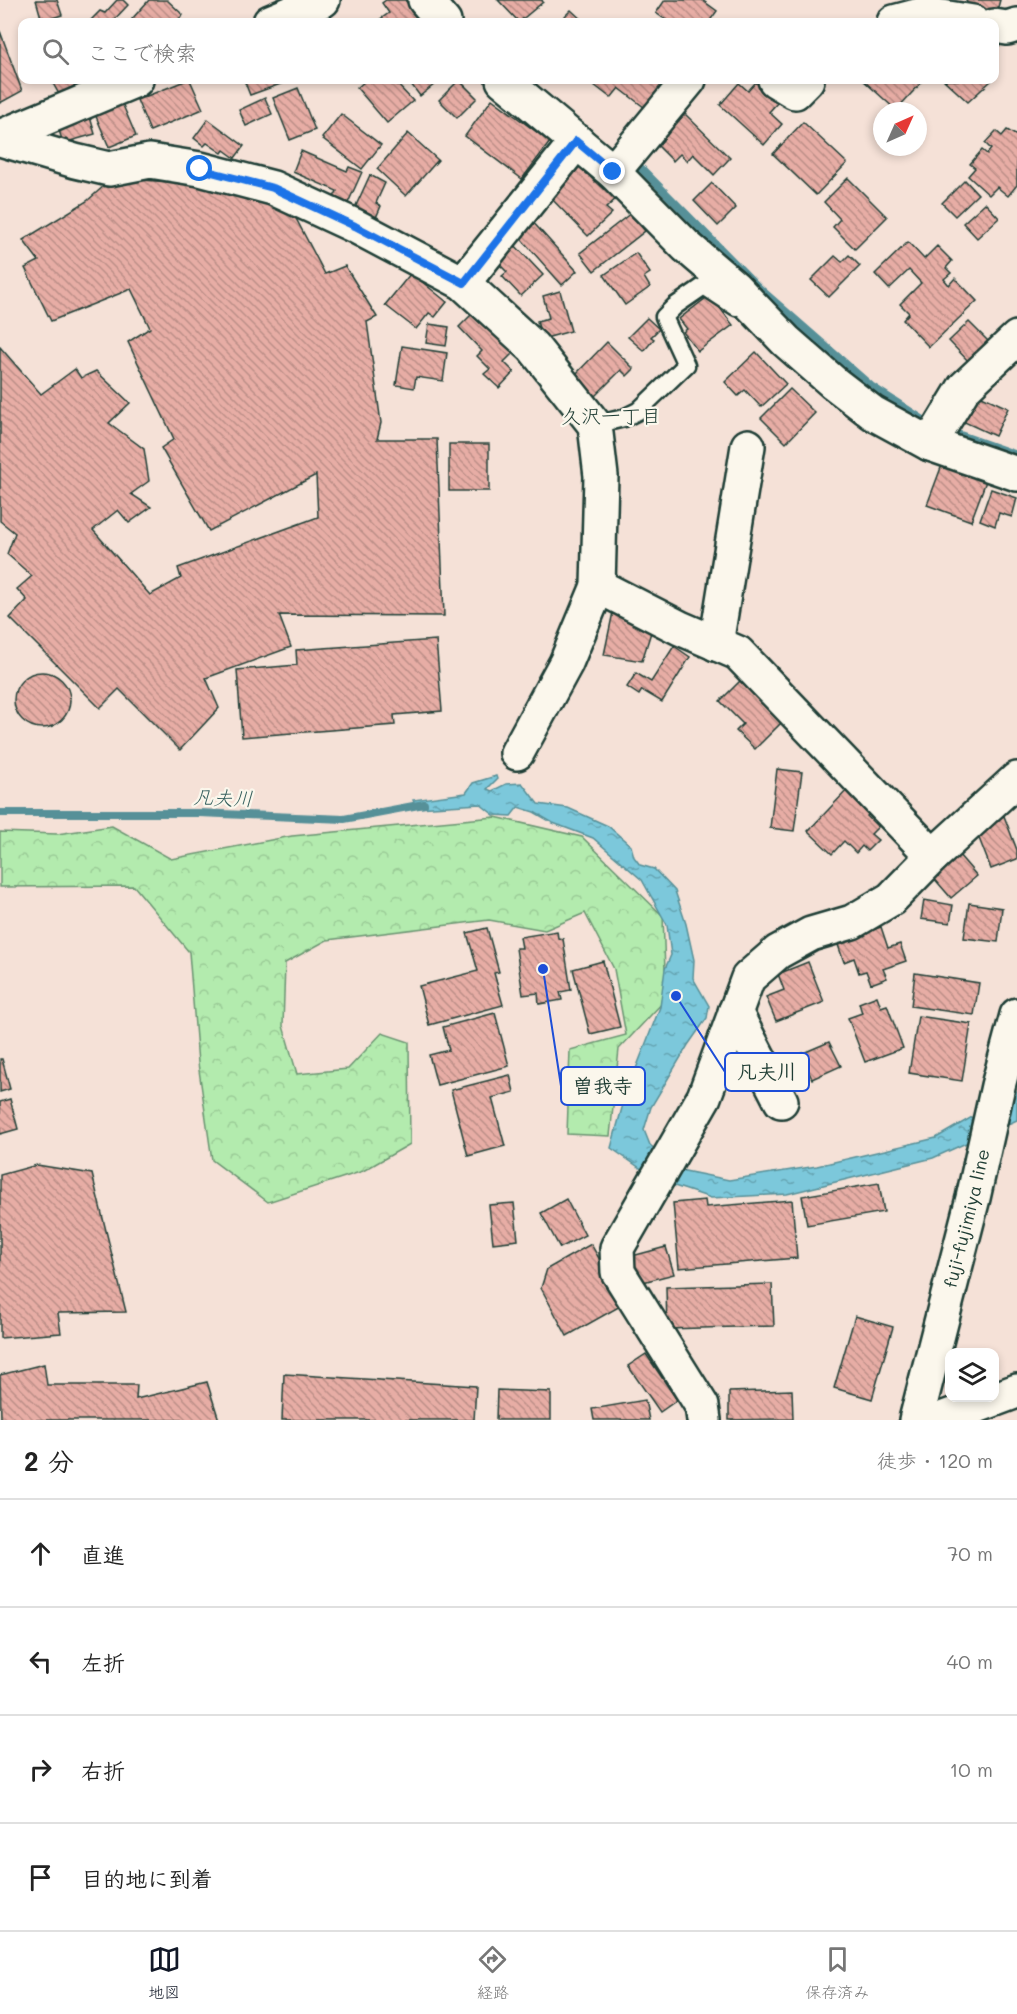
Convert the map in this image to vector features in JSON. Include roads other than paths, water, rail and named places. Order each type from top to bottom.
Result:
[{"type":"street","points":[[280,18],[323,0]]},
{"type":"street","points":[[425,0],[441,18]]},
{"type":"street","points":[[909,18],[924,14],[948,18]]},
{"type":"street","points":[[999,27],[1007,28],[1017,25]]},
{"type":"street","points":[[0,138],[127,84]]},
{"type":"street","points":[[508,84],[613,172],[686,246],[734,287],[794,348],[873,413],[939,428],[1017,474]]},
{"type":"street","points":[[613,172],[686,84]]},
{"type":"street","points":[[782,84],[795,92],[803,84]]},
{"type":"street","points":[[0,138],[109,169],[150,162],[200,169],[273,188],[355,226],[464,283],[533,347],[595,425],[601,476],[598,586],[566,663],[518,753]]},
{"type":"street","points":[[464,283],[576,141]]},
{"type":"street","points":[[939,428],[963,388],[1017,338]]},
{"type":"street","points":[[716,644],[748,446]]},
{"type":"street","points":[[598,586],[680,628],[738,653],[933,856]]},
{"type":"street","points":[[704,1420],[702,1406],[618,1272],[617,1248],[704,1097],[748,978],[778,952],[811,934],[852,922],[891,899],[933,856],[1017,779]]},
{"type":"street","points":[[735,1012],[781,1101]]},
{"type":"street","name":"fuji-fujimiya line","points":[[916,1420],[974,1198],[998,1086],[1017,1015]]},
{"type":"street","points":[[939,1420],[1017,1391]]},
{"type":"lane","points":[[595,425],[624,418],[638,411],[687,365],[664,317],[704,285],[751,318],[759,313]]},
{"type":"water","points":[[496,776],[497,779],[487,789],[492,791],[506,784],[522,783],[538,804],[568,808],[608,826],[631,846],[634,857],[640,865],[654,869],[675,891],[686,924],[694,960],[693,978],[709,1006],[707,1018],[651,1107],[644,1130],[650,1145],[680,1170],[729,1180],[817,1166],[936,1138],[1017,1091],[1017,1120],[933,1158],[787,1194],[711,1198],[659,1181],[611,1148],[625,1097],[660,1007],[665,969],[671,955],[667,925],[642,880],[593,838],[518,807],[511,816],[494,815],[480,804],[417,808],[413,800],[466,793],[473,783]]},
{"type":"waterway","points":[[636,163],[759,288],[871,386],[933,426]]},
{"type":"waterway","points":[[946,430],[1017,455]]},
{"type":"waterway","name":"凡夫川","points":[[0,813],[199,813],[344,819],[424,804]]},
{"type":"place","name":"曽我寺","points":[[543,969]]},
{"type":"place","name":"凡夫川","points":[[676,996]]},
{"type":"district","name":"久沢一丁目","points":[[611,416]]}]
